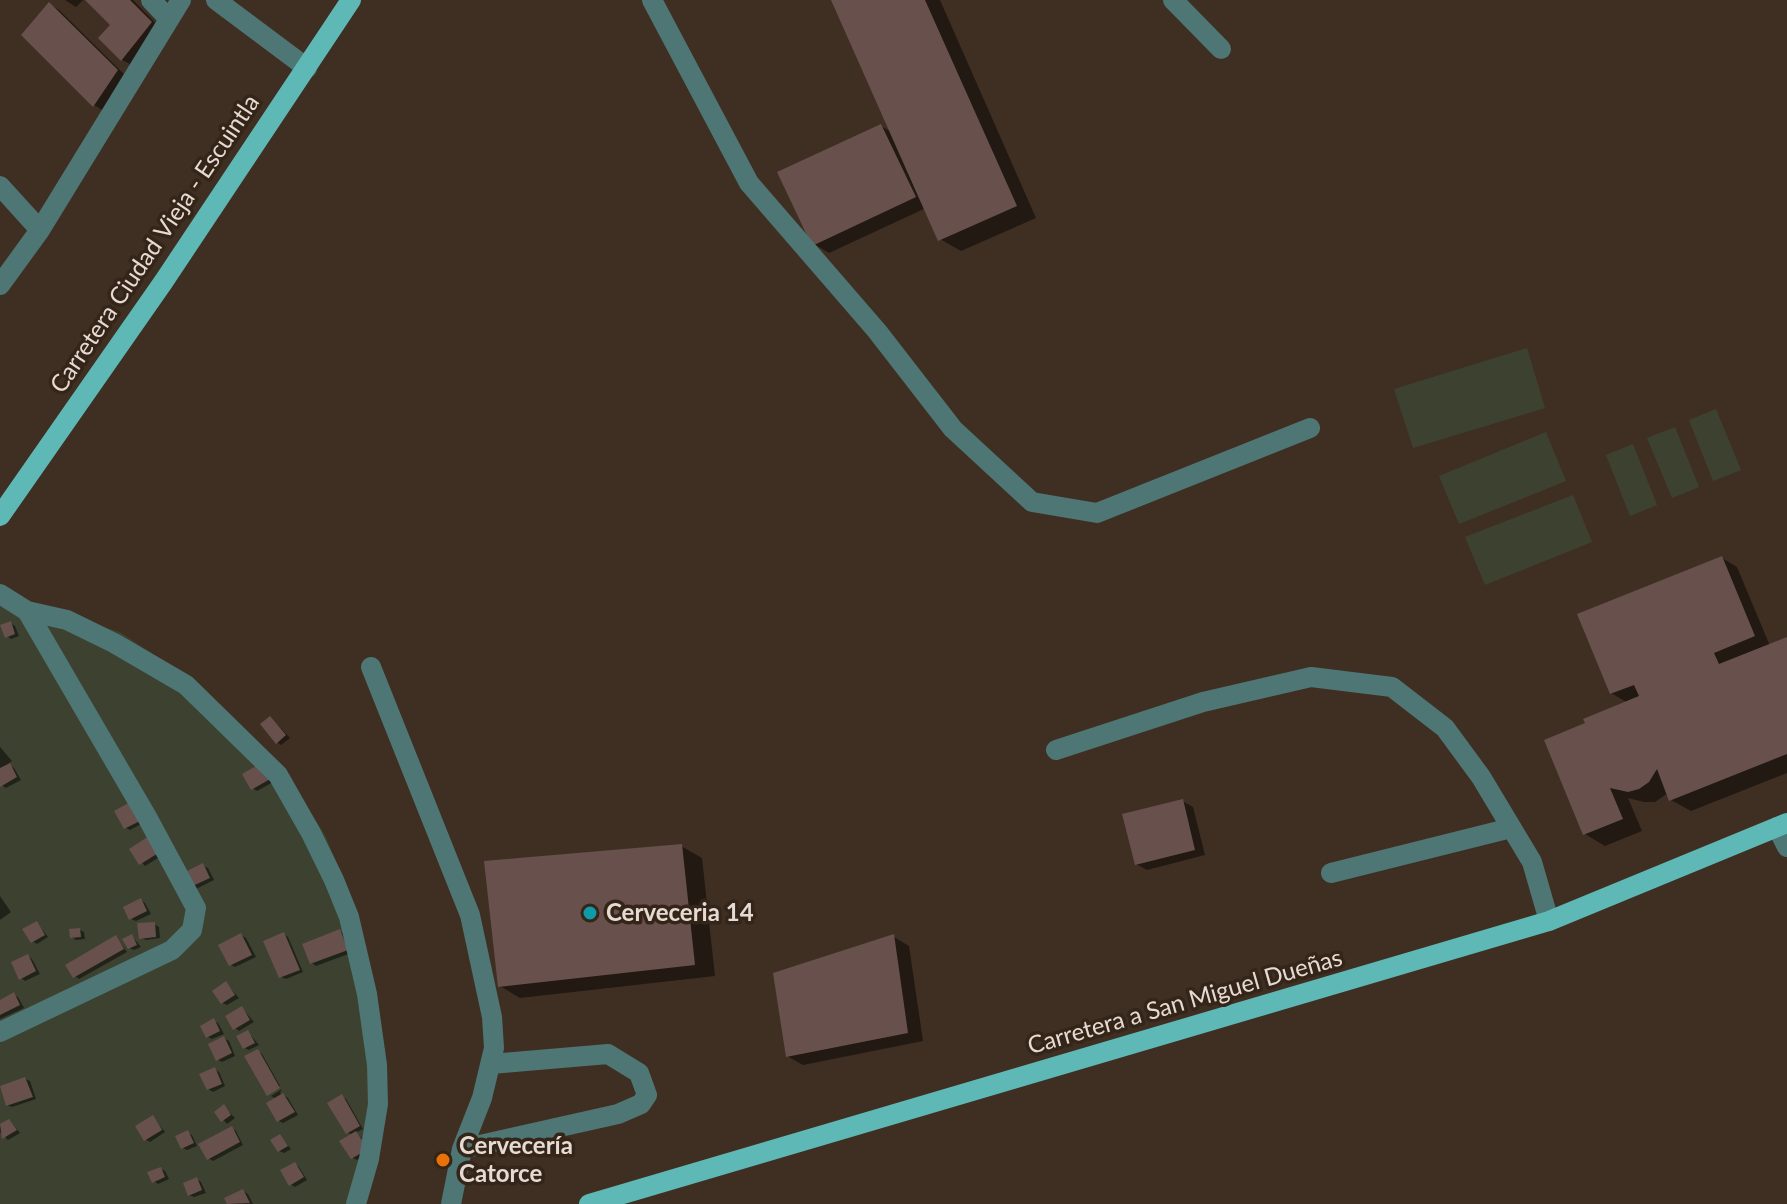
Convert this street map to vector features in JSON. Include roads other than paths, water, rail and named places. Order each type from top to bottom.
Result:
[{"type":"main road","name":"Carretera Ciudad Vieja - Escuintla","points":[[0,516],[164,281],[351,0]]},
{"type":"main road","name":"Carretera a San Miguel Dueñas","points":[[589,1204],[1549,921],[1782,825]]},
{"type":"street","points":[[151,0],[169,19]]},
{"type":"street","points":[[0,285],[40,230],[181,0]]},
{"type":"street","points":[[216,0],[307,68]]},
{"type":"street","points":[[652,0],[749,183],[877,331],[953,429],[1032,502],[1097,513],[1310,428]]},
{"type":"street","points":[[1173,0],[1221,49]]},
{"type":"street","points":[[0,186],[40,230]]},
{"type":"street","points":[[0,594],[27,611],[67,620],[186,685],[278,775],[311,833],[344,905],[360,955],[377,1065],[378,1104],[369,1159],[356,1204]]},
{"type":"street","points":[[0,1032],[172,950],[192,930],[196,908],[147,817],[27,611]]},
{"type":"street","points":[[371,667],[470,915],[492,1017],[494,1048],[491,1064],[482,1098],[462,1149],[451,1204]]},
{"type":"street","points":[[1056,750],[1203,702],[1311,677],[1392,687],[1445,728],[1481,777],[1532,862],[1549,921]]},
{"type":"street","points":[[1782,825],[1787,847]]},
{"type":"street","points":[[1331,873],[1511,828]]},
{"type":"street","points":[[462,1149],[618,1114],[641,1104],[647,1095],[639,1073],[608,1054],[491,1064]]},
{"type":"place","name":"Cerveceria 14","points":[[590,913]]},
{"type":"place","name":"Cervecería Catorce","points":[[443,1160]]}]
